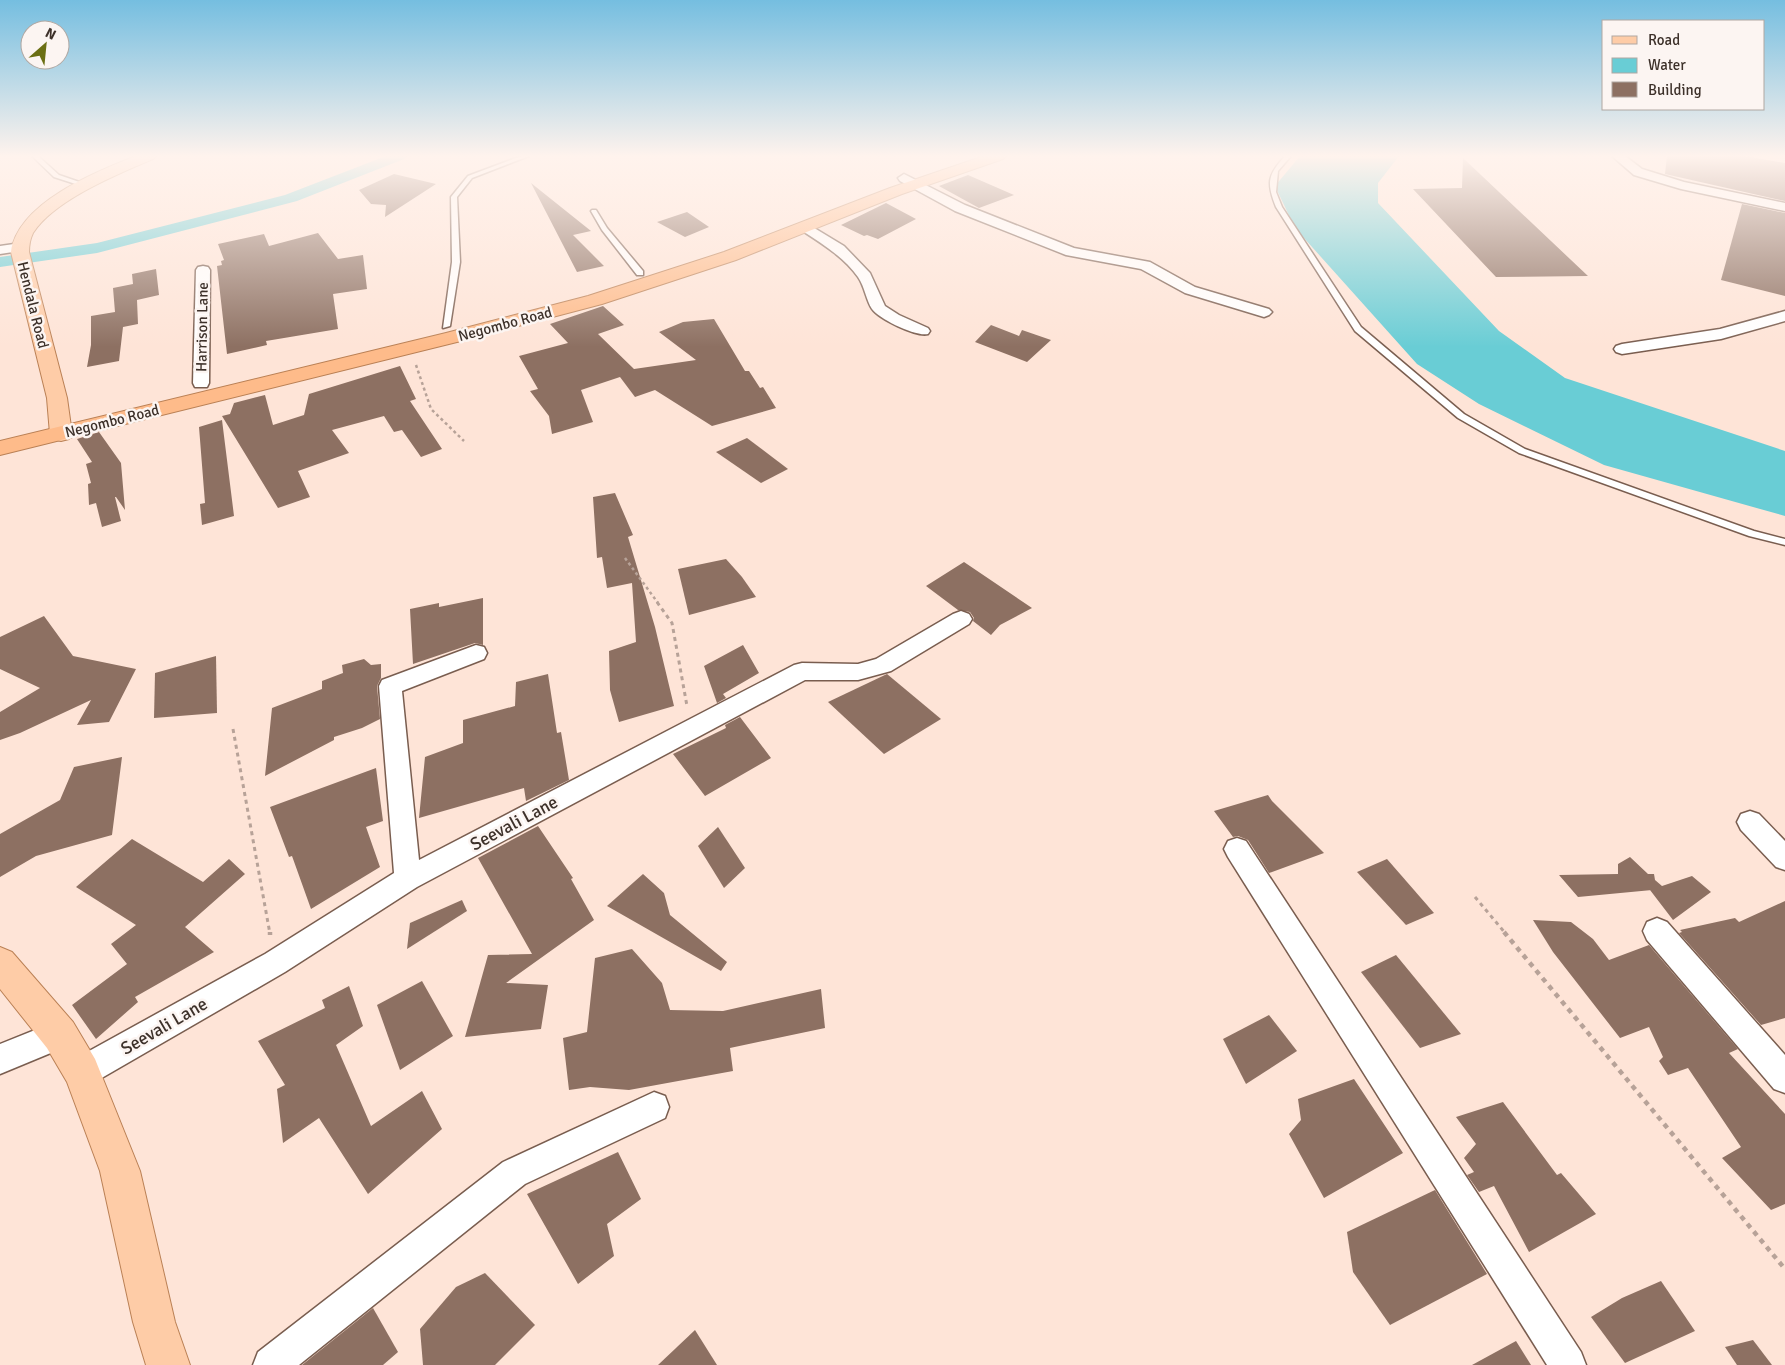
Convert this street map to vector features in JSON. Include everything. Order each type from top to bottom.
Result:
[{"type":"highway","name":"Negombo Road","points":[[0,448],[201,383],[446,326],[543,301],[640,273],[799,220]]},
{"type":"highway","name":"Negombo Road","points":[[0,434],[61,427],[413,347],[603,298],[705,265],[823,220]]},
{"type":"main road","name":"Hendala Road","points":[[37,220],[26,230],[20,250],[57,398],[61,427]]},
{"type":"main road","points":[[0,963],[60,1035],[82,1072],[120,1171],[154,1322],[168,1365]]},
{"type":"street","points":[[990,220],[1071,252],[1145,265],[1190,290],[1264,312]]},
{"type":"street","points":[[806,227],[839,250],[865,276],[879,308],[894,318],[922,331]]},
{"type":"street","points":[[0,250],[20,250]]},
{"type":"street","name":"Harrison Lane","points":[[201,383],[203,270]]},
{"type":"street","points":[[1622,349],[1721,334],[1785,316]]},
{"type":"street","name":"Seevali Lane","points":[[82,1072],[275,963],[408,880],[802,671],[858,672],[883,665],[961,619]]},
{"type":"street","points":[[408,880],[390,686],[476,652]]},
{"type":"street","points":[[1750,822],[1785,859]]},
{"type":"street","points":[[1237,849],[1568,1365]]},
{"type":"street","points":[[1656,931],[1785,1078]]},
{"type":"street","points":[[0,1059],[60,1035]]},
{"type":"street","points":[[271,1365],[514,1173],[654,1107]]},
{"type":"lane","points":[[446,326],[456,262],[455,220]]},
{"type":"lane","points":[[599,220],[604,229],[640,273]]},
{"type":"lane","points":[[1287,220],[1358,329],[1460,416],[1522,451],[1752,534],[1785,542]]},
{"type":"path","points":[[413,347],[416,366],[431,409],[464,441]]},
{"type":"path","points":[[625,558],[672,623],[691,729]]},
{"type":"path","points":[[233,729],[275,963]]},
{"type":"path","points":[[1474,897],[1785,1268]]},
{"type":"water","points":[[1291,220],[1394,220],[1499,331],[1565,378],[1785,451],[1785,516],[1604,465],[1479,404],[1417,364],[1295,228]]},
{"type":"building","points":[[550,220],[577,220],[591,231],[573,235],[604,266],[577,272]]},
{"type":"building","points":[[664,220],[698,220],[709,227],[685,237],[657,222]]},
{"type":"building","points":[[852,220],[915,220],[878,239],[867,235],[864,236],[841,225]]},
{"type":"building","points":[[1442,220],[1528,220],[1588,276],[1496,277]]},
{"type":"building","points":[[1738,220],[1785,220],[1785,296],[1721,280]]},
{"type":"building","points":[[318,233],[338,259],[363,255],[367,289],[333,294],[338,329],[266,341],[267,345],[227,354],[217,266],[222,265],[221,261],[224,260],[218,244],[264,234],[269,246]]},
{"type":"building","points":[[156,269],[159,295],[137,300],[138,324],[123,327],[119,361],[87,367],[91,345],[91,316],[115,312],[113,288],[133,284],[132,274]]},
{"type":"building","points":[[603,306],[624,325],[598,334],[634,369],[696,360],[659,332],[683,322],[714,319],[745,371],[749,371],[760,388],[763,387],[776,408],[712,426],[655,390],[635,397],[620,377],[581,390],[593,422],[552,434],[549,416],[530,391],[538,389],[519,356],[568,343],[550,324]]},
{"type":"building","points":[[991,325],[1019,336],[1022,330],[1051,340],[1027,362],[975,342]]},
{"type":"building","points":[[400,366],[416,399],[410,401],[442,449],[421,457],[402,430],[394,432],[384,416],[332,430],[349,453],[298,471],[310,497],[278,508],[222,416],[230,414],[234,403],[265,395],[273,425],[304,415],[309,394]]},
{"type":"building","points":[[222,420],[234,516],[202,525],[200,504],[205,503],[199,427]]},
{"type":"building","points":[[99,432],[121,463],[125,510],[115,497],[121,521],[102,527],[96,503],[89,505],[88,484],[91,483],[86,464],[92,462],[77,439]]},
{"type":"building","points":[[747,438],[788,469],[761,483],[716,452]]},
{"type":"building","points":[[615,493],[633,535],[628,537],[655,627],[674,706],[619,722],[610,690],[609,651],[636,642],[632,583],[607,588],[602,557],[597,558],[593,497]]},
{"type":"building","points":[[726,559],[756,597],[689,615],[678,569]]},
{"type":"building","points":[[964,562],[1032,608],[1000,625],[991,635],[973,621],[974,618],[970,612],[958,610],[926,586]]},
{"type":"building","points":[[483,598],[483,645],[475,643],[413,664],[410,609],[439,603],[439,607]]},
{"type":"building","points":[[44,616],[73,656],[136,669],[109,722],[77,725],[91,700],[20,733],[0,740],[0,712],[40,688],[0,669],[0,637]]},
{"type":"building","points":[[743,645],[759,673],[723,694],[726,698],[717,703],[704,666]]},
{"type":"building","points":[[216,656],[217,713],[154,718],[155,673]]},
{"type":"building","points":[[364,659],[371,665],[381,664],[381,678],[377,686],[380,719],[362,728],[334,737],[334,740],[265,776],[272,708],[322,689],[322,681],[343,673],[342,665]]},
{"type":"building","points":[[548,674],[557,733],[561,732],[569,780],[526,801],[524,788],[419,818],[425,757],[463,743],[463,720],[515,706],[516,682]]},
{"type":"building","points":[[887,674],[941,719],[884,754],[828,702]]},
{"type":"building","points":[[740,717],[771,758],[705,796],[673,754],[726,728],[725,725]]},
{"type":"building","points":[[122,757],[112,835],[36,856],[0,877],[0,834],[60,800],[74,767]]},
{"type":"building","points":[[376,768],[383,821],[366,827],[380,867],[311,909],[292,856],[289,857],[270,807]]},
{"type":"building","points":[[1268,795],[1324,853],[1269,873],[1248,840],[1238,836],[1233,837],[1214,811]]},
{"type":"building","points":[[538,826],[573,878],[571,879],[594,920],[506,983],[548,985],[541,1029],[465,1037],[488,955],[532,954],[478,858]]},
{"type":"building","points":[[718,827],[745,868],[724,888],[698,846]]},
{"type":"building","points":[[132,839],[203,882],[229,859],[245,874],[185,927],[214,952],[135,997],[138,1002],[96,1039],[72,1005],[127,964],[111,944],[136,925],[76,887]]},
{"type":"building","points":[[1630,857],[1648,874],[1654,874],[1655,880],[1662,886],[1692,876],[1711,892],[1673,920],[1650,890],[1578,897],[1559,875],[1618,874],[1618,864]]},
{"type":"building","points":[[1387,859],[1434,913],[1406,925],[1357,872]]},
{"type":"building","points":[[643,874],[664,893],[670,915],[727,962],[721,971],[607,906]]},
{"type":"building","points":[[462,900],[467,911],[407,949],[410,923]]},
{"type":"building","points":[[1785,901],[1785,1018],[1761,1025],[1679,933],[1682,932],[1680,930],[1735,918],[1739,922]]},
{"type":"building","points":[[1533,920],[1571,922],[1593,939],[1609,960],[1649,945],[1738,1049],[1729,1053],[1785,1114],[1785,1204],[1771,1210],[1722,1158],[1741,1147],[1688,1068],[1668,1075],[1659,1061],[1663,1057],[1649,1027],[1620,1038],[1553,952]]},
{"type":"building","points":[[632,949],[662,983],[670,1010],[723,1011],[821,989],[825,1028],[730,1048],[733,1071],[629,1090],[590,1087],[569,1090],[563,1038],[587,1032],[595,958]]},
{"type":"building","points":[[1396,955],[1461,1034],[1420,1048],[1361,972]]},
{"type":"building","points":[[422,981],[453,1036],[400,1070],[377,1005]]},
{"type":"building","points":[[349,986],[363,1026],[336,1045],[371,1126],[422,1091],[442,1129],[368,1194],[319,1118],[283,1143],[277,1089],[285,1085],[258,1041],[325,1008],[322,1000]]},
{"type":"building","points":[[1269,1015],[1297,1051],[1246,1084],[1223,1039]]},
{"type":"building","points":[[1354,1079],[1403,1153],[1324,1198],[1289,1134],[1301,1120],[1298,1099]]},
{"type":"building","points":[[1503,1102],[1557,1175],[1561,1173],[1596,1214],[1529,1252],[1494,1186],[1479,1192],[1467,1175],[1474,1172],[1464,1158],[1476,1144],[1456,1117]]},
{"type":"building","points":[[618,1152],[641,1199],[607,1224],[614,1256],[578,1284],[527,1194]]},
{"type":"building","points":[[1435,1190],[1487,1274],[1390,1325],[1353,1272],[1347,1232]]},
{"type":"building","points":[[485,1273],[535,1325],[495,1365],[423,1365],[420,1329],[456,1287]]},
{"type":"building","points":[[1661,1281],[1695,1331],[1625,1363],[1591,1317],[1622,1298]]},
{"type":"building","points":[[373,1308],[398,1352],[383,1365],[302,1365]]},
{"type":"building","points":[[695,1330],[717,1365],[658,1365]]},
{"type":"building","points":[[1753,1340],[1772,1365],[1737,1365],[1725,1347]]},
{"type":"building","points":[[1516,1341],[1531,1365],[1472,1365]]},
{"type":"waterway","points":[[0,262],[97,248],[207,220]]}]
